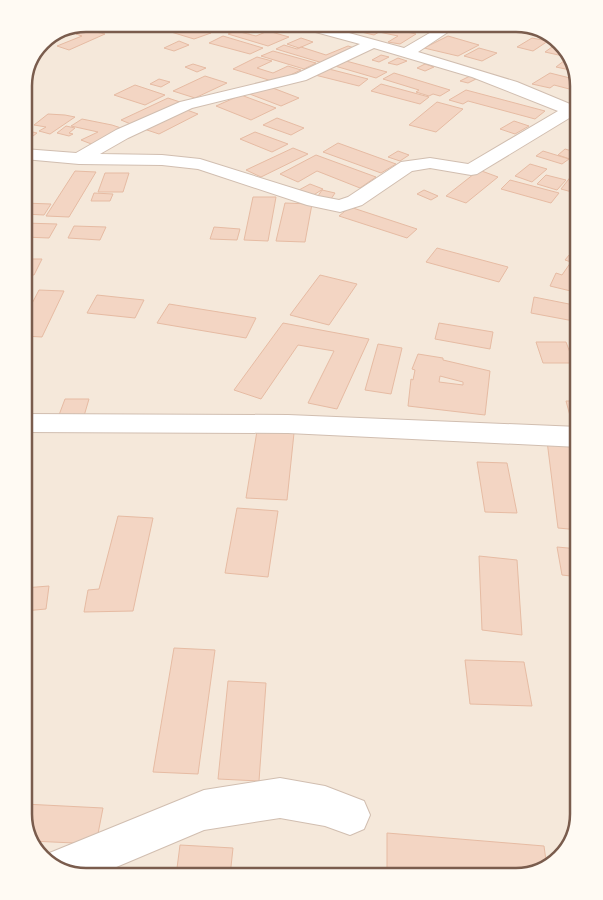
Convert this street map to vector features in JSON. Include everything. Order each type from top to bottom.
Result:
[{"type":"street","points":[[332,33],[407,52],[570,107]]},
{"type":"street","points":[[407,52],[439,33]]},
{"type":"street","points":[[79,159],[122,134],[186,105],[301,77],[372,44]]},
{"type":"street","points":[[33,155],[79,159],[162,160],[200,164],[314,201],[340,206],[355,201],[407,166],[430,163],[472,170],[570,114]]},
{"type":"street","points":[[33,423],[288,424],[570,437]]},
{"type":"street","points":[[71,865],[204,810],[280,798],[325,806],[350,815]]},
{"type":"shaded area","points":[[86,32],[520,33],[534,35],[547,42],[555,48],[563,59],[570,79],[570,821],[563,841],[555,852],[544,860],[531,866],[517,868],[83,867],[69,865],[56,858],[40,841],[34,828],[32,814],[33,83],[34,72],[48,48],[66,37]]},
{"type":"building","points":[[86,32],[105,34],[69,50],[57,46],[82,36],[76,34]]},
{"type":"building","points":[[172,32],[211,33],[194,39]]},
{"type":"building","points":[[241,32],[256,36],[265,32],[273,32],[289,37],[268,46],[228,34]]},
{"type":"building","points":[[364,33],[378,33],[374,35]]},
{"type":"building","points":[[382,33],[416,34],[400,44],[388,42],[398,36]]},
{"type":"building","points":[[223,36],[263,48],[250,54],[209,43]]},
{"type":"building","points":[[448,36],[479,45],[458,56],[424,48]]},
{"type":"building","points":[[301,38],[313,42],[299,48],[287,44]]},
{"type":"building","points":[[532,38],[547,42],[533,51],[517,47]]},
{"type":"building","points":[[179,41],[189,45],[174,51],[164,48]]},
{"type":"building","points":[[284,45],[297,49],[301,47],[326,55],[348,46],[358,49],[326,64],[276,49]]},
{"type":"building","points":[[553,46],[560,55],[545,52]]},
{"type":"building","points":[[479,48],[497,53],[482,61],[464,56]]},
{"type":"building","points":[[273,51],[316,63],[304,69],[261,56]]},
{"type":"building","points":[[381,55],[389,57],[379,62],[372,60]]},
{"type":"building","points":[[257,57],[272,61],[257,68],[273,73],[288,66],[301,70],[275,82],[233,69]]},
{"type":"building","points":[[398,58],[407,61],[397,65],[388,63]]},
{"type":"building","points":[[346,61],[387,72],[376,78],[335,66]]},
{"type":"building","points":[[564,61],[568,70],[556,67]]},
{"type":"building","points":[[193,64],[206,68],[197,72],[185,67]]},
{"type":"building","points":[[425,64],[434,67],[425,71],[417,68]]},
{"type":"building","points":[[325,68],[368,79],[359,86],[315,75]]},
{"type":"building","points":[[394,73],[450,90],[440,96],[433,94],[429,96],[416,92],[419,90],[383,79]]},
{"type":"building","points":[[550,73],[570,78],[570,89],[554,85],[550,88],[532,84]]},
{"type":"building","points":[[205,76],[227,83],[195,98],[173,91]]},
{"type":"building","points":[[470,76],[478,78],[468,83],[460,81]]},
{"type":"building","points":[[159,79],[170,82],[161,87],[150,84]]},
{"type":"building","points":[[381,84],[429,97],[420,104],[371,91]]},
{"type":"building","points":[[135,85],[165,95],[145,105],[114,95]]},
{"type":"building","points":[[265,85],[299,98],[281,106],[247,93]]},
{"type":"building","points":[[466,90],[545,111],[535,119],[468,101],[463,104],[449,100]]},
{"type":"building","points":[[241,95],[276,108],[251,120],[216,106]]},
{"type":"building","points":[[168,98],[180,102],[133,125],[121,120]]},
{"type":"building","points":[[437,102],[463,109],[436,132],[409,125]]},
{"type":"building","points":[[184,109],[198,114],[159,134],[144,129]]},
{"type":"building","points":[[48,114],[75,117],[50,134],[39,131],[46,127],[34,125]]},
{"type":"building","points":[[277,118],[304,128],[291,135],[263,125]]},
{"type":"building","points":[[82,119],[124,129],[94,145],[81,140],[98,132],[71,126]]},
{"type":"building","points":[[514,121],[529,126],[515,134],[500,129]]},
{"type":"building","points":[[66,126],[75,128],[69,133],[73,134],[69,136],[57,133]]},
{"type":"building","points":[[255,132],[288,144],[272,152],[240,139]]},
{"type":"building","points":[[338,143],[396,164],[381,173],[323,152]]},
{"type":"building","points":[[293,148],[308,154],[261,177],[246,170]]},
{"type":"building","points":[[565,149],[570,150],[570,159],[558,155]]},
{"type":"building","points":[[398,151],[409,155],[400,161],[388,157]]},
{"type":"building","points":[[543,151],[569,159],[562,164],[536,156]]},
{"type":"building","points":[[316,155],[376,177],[360,188],[317,171],[298,182],[280,174]]},
{"type":"building","points":[[530,164],[547,169],[532,182],[515,176]]},
{"type":"building","points":[[479,170],[498,177],[466,203],[446,196]]},
{"type":"building","points":[[75,171],[96,172],[69,217],[46,216]]},
{"type":"building","points":[[105,173],[129,173],[123,192],[98,192]]},
{"type":"building","points":[[546,175],[566,180],[557,190],[537,184]]},
{"type":"building","points":[[570,178],[570,192],[561,189]]},
{"type":"building","points":[[510,180],[559,193],[551,203],[501,189]]},
{"type":"building","points":[[310,184],[323,189],[312,196],[299,190]]},
{"type":"building","points":[[322,190],[335,193],[331,199],[318,196]]},
{"type":"building","points":[[424,190],[438,196],[431,200],[417,194]]},
{"type":"building","points":[[94,193],[113,194],[110,201],[91,201]]},
{"type":"building","points":[[253,197],[276,197],[268,241],[244,240]]},
{"type":"building","points":[[33,203],[51,204],[44,215],[33,214]]},
{"type":"building","points":[[285,203],[312,204],[305,242],[276,241]]},
{"type":"building","points":[[350,207],[417,229],[407,238],[339,216]]},
{"type":"building","points":[[33,223],[57,224],[49,238],[33,237]]},
{"type":"building","points":[[74,226],[106,227],[100,240],[68,238]]},
{"type":"building","points":[[214,227],[240,229],[237,240],[210,239]]},
{"type":"building","points":[[437,248],[508,267],[499,282],[426,262]]},
{"type":"building","points":[[570,254],[570,262],[565,260]]},
{"type":"building","points":[[33,259],[42,259],[34,275]]},
{"type":"building","points":[[570,263],[570,291],[550,286],[556,273],[562,275]]},
{"type":"building","points":[[320,275],[357,284],[329,325],[290,315]]},
{"type":"building","points":[[39,290],[64,291],[42,337],[33,336],[33,302]]},
{"type":"building","points":[[97,295],[144,300],[135,318],[87,313]]},
{"type":"building","points":[[534,297],[570,304],[570,320],[531,313]]},
{"type":"building","points":[[169,304],[256,318],[246,338],[157,323]]},
{"type":"building","points":[[283,323],[369,339],[337,409],[308,403],[334,351],[298,345],[261,399],[234,390]]},
{"type":"building","points":[[439,323],[493,332],[490,349],[435,339]]},
{"type":"building","points":[[536,342],[566,342],[570,352],[570,363],[543,363]]},
{"type":"building","points":[[378,344],[402,348],[391,394],[365,390]]},
{"type":"building","points":[[418,354],[443,358],[443,360],[490,371],[485,415],[408,406],[411,379],[413,380],[415,370],[412,369]],"holes":[[[440,376],[463,382],[463,385],[439,382]]]},
{"type":"building","points":[[65,399],[89,399],[84,416],[59,415]]},
{"type":"building","points":[[566,401],[570,401],[570,416]]},
{"type":"building","points":[[257,431],[294,433],[287,500],[246,498]]},
{"type":"building","points":[[547,441],[570,443],[570,529],[558,528]]},
{"type":"building","points":[[477,462],[507,463],[517,513],[485,512]]},
{"type":"building","points":[[237,508],[278,511],[268,577],[225,573]]},
{"type":"building","points":[[118,516],[153,518],[133,611],[84,612],[88,590],[99,589]]},
{"type":"building","points":[[557,547],[570,548],[570,576],[562,575]]},
{"type":"building","points":[[479,556],[517,560],[522,635],[482,630]]},
{"type":"building","points":[[49,586],[46,609],[32,610],[32,587]]},
{"type":"building","points":[[174,648],[215,650],[198,774],[153,772]]},
{"type":"building","points":[[465,660],[524,662],[532,706],[470,704]]},
{"type":"building","points":[[228,681],[266,683],[259,781],[218,779]]},
{"type":"building","points":[[32,804],[103,808],[96,844],[40,841],[34,828]]},
{"type":"building","points":[[387,833],[544,846],[546,859],[531,866],[517,868],[387,868]]},
{"type":"building","points":[[180,845],[233,848],[231,867],[177,867]]}]
